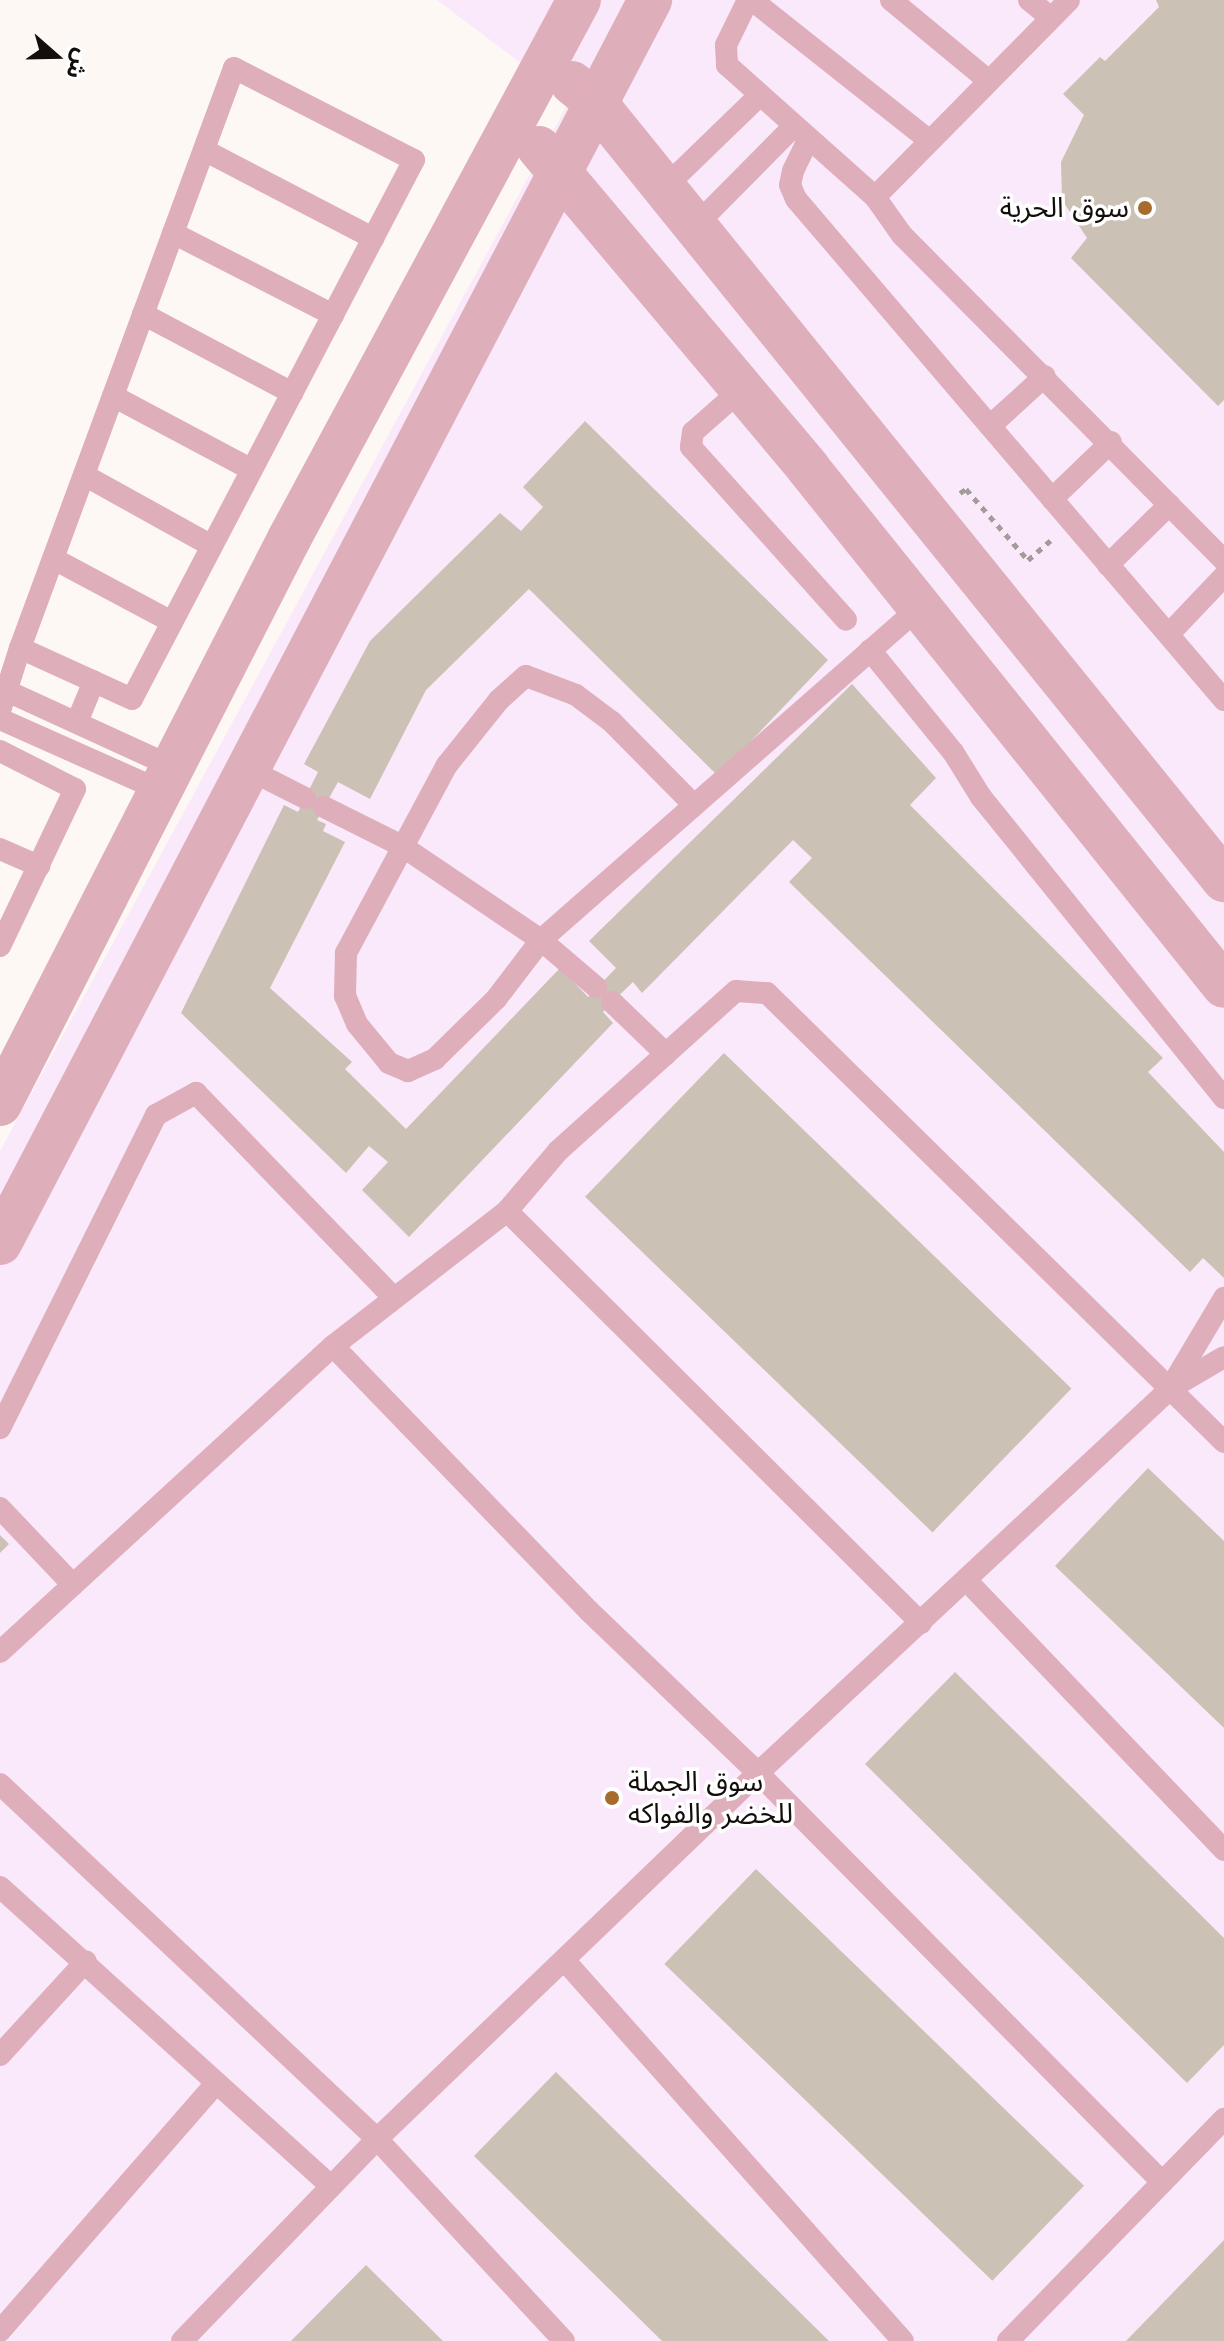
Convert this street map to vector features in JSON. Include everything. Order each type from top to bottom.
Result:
[{"type":"street","points":[[0,1104],[289,539],[579,0]]},
{"type":"street","points":[[0,1243],[558,169],[650,0]]},
{"type":"street","points":[[546,61],[594,101],[1221,869]]},
{"type":"street","points":[[514,119],[921,606],[1224,986]]},
{"type":"lane","points":[[930,141],[750,0],[726,45],[727,65],[875,197],[902,235],[1111,442],[1224,560]]},
{"type":"lane","points":[[891,0],[989,81]]},
{"type":"lane","points":[[1029,0],[1051,18]]},
{"type":"lane","points":[[875,197],[1069,0]]},
{"type":"lane","points":[[20,648],[132,699],[414,160],[234,68],[20,648],[4,701],[77,722],[168,779]]},
{"type":"lane","points":[[664,188],[760,95]]},
{"type":"lane","points":[[695,226],[801,133]]},
{"type":"lane","points":[[801,133],[790,185],[796,199],[1224,699]]},
{"type":"lane","points":[[204,150],[373,238]]},
{"type":"lane","points":[[173,233],[333,315]]},
{"type":"lane","points":[[143,314],[292,393]]},
{"type":"lane","points":[[990,426],[1045,376]]},
{"type":"lane","points":[[742,389],[693,432],[691,447],[846,620]]},
{"type":"lane","points":[[113,396],[252,470]]},
{"type":"lane","points":[[1052,499],[1111,442]]},
{"type":"lane","points":[[84,475],[212,546]]},
{"type":"lane","points":[[1108,565],[1169,505]]},
{"type":"lane","points":[[54,559],[172,622]]},
{"type":"lane","points":[[1169,634],[1224,576]]},
{"type":"lane","points":[[693,804],[612,722],[576,695],[526,676],[499,700],[447,765],[346,953],[345,996],[371,1045],[389,1063],[408,1071],[435,1059],[496,999],[541,940],[921,606]]},
{"type":"lane","points":[[870,650],[953,752],[981,797],[1224,1098]]},
{"type":"lane","points":[[77,722],[94,681]]},
{"type":"lane","points":[[0,719],[69,749],[168,779]]},
{"type":"lane","points":[[54,777],[69,749]]},
{"type":"lane","points":[[0,751],[75,789],[0,946]]},
{"type":"lane","points":[[248,769],[402,846],[541,940],[666,1054]]},
{"type":"lane","points":[[0,849],[39,866]]},
{"type":"lane","points":[[0,1652],[333,1346],[507,1211],[558,1151],[736,991],[767,993],[1224,1442]]},
{"type":"lane","points":[[0,1428],[156,1115],[196,1093],[393,1297]]},
{"type":"lane","points":[[507,1211],[921,1623]]},
{"type":"lane","points":[[1171,1388],[1224,1298]]},
{"type":"lane","points":[[333,1346],[589,1611],[758,1773],[1162,2182]]},
{"type":"lane","points":[[182,2341],[330,2185],[566,1962],[758,1773],[1171,1388],[1224,1357]]},
{"type":"lane","points":[[0,1508],[73,1585]]},
{"type":"lane","points":[[967,1581],[1224,1850]]},
{"type":"lane","points":[[0,1784],[377,2139],[564,2341]]},
{"type":"lane","points":[[0,1887],[86,1961],[330,2185]]},
{"type":"lane","points":[[0,2055],[86,1961]]},
{"type":"lane","points":[[566,1962],[903,2341]]},
{"type":"lane","points":[[0,2331],[216,2083]]},
{"type":"lane","points":[[1008,2341],[1224,2119]]},
{"type":"shaded area","name":"سوق الجملة للخضر والفواكه","points":[[437,0],[1224,0],[1224,2341],[0,2341],[0,1151],[570,100]]},
{"type":"building","name":"سوق الحرية","points":[[1156,0],[1224,0],[1224,400],[1218,406],[1071,258],[1087,238],[1062,200],[1061,162],[1084,115],[1063,94],[1100,57],[1105,61],[1159,7]]},
{"type":"building","points":[[585,421],[828,660],[718,776],[529,589],[426,690],[370,799],[338,782],[317,820],[326,824],[323,831],[345,842],[270,988],[352,1062],[345,1069],[406,1129],[560,968],[588,997],[616,968],[589,941],[852,684],[936,778],[910,805],[1163,1058],[1148,1072],[1224,1152],[1224,1278],[1203,1258],[1190,1272],[789,882],[812,858],[793,840],[642,993],[633,982],[612,1002],[603,1012],[613,1023],[409,1237],[362,1190],[388,1162],[369,1146],[346,1173],[181,1013],[284,805],[298,812],[318,772],[304,764],[370,641],[500,513],[521,531],[543,507],[523,487]]},
{"type":"building","points":[[724,1053],[1071,1389],[933,1532],[585,1197]]},
{"type":"building","points":[[1148,1468],[1224,1541],[1224,1728],[1055,1566]]},
{"type":"building","points":[[0,1535],[9,1544],[0,1553]]},
{"type":"building","points":[[955,1672],[1224,1938],[1224,2045],[1187,2083],[865,1764]]},
{"type":"building","points":[[756,1869],[1084,2186],[992,2281],[664,1964]]},
{"type":"building","points":[[556,2072],[829,2341],[662,2341],[474,2156]]},
{"type":"building","points":[[1224,2240],[1224,2341],[1126,2341]]},
{"type":"building","points":[[366,2265],[443,2341],[291,2341]]},
{"type":"place","name":"سوق الحرية","points":[[1145,208]]},
{"type":"place","name":"سوق الجملة للخضر والفواكه","points":[[612,1798]]}]
